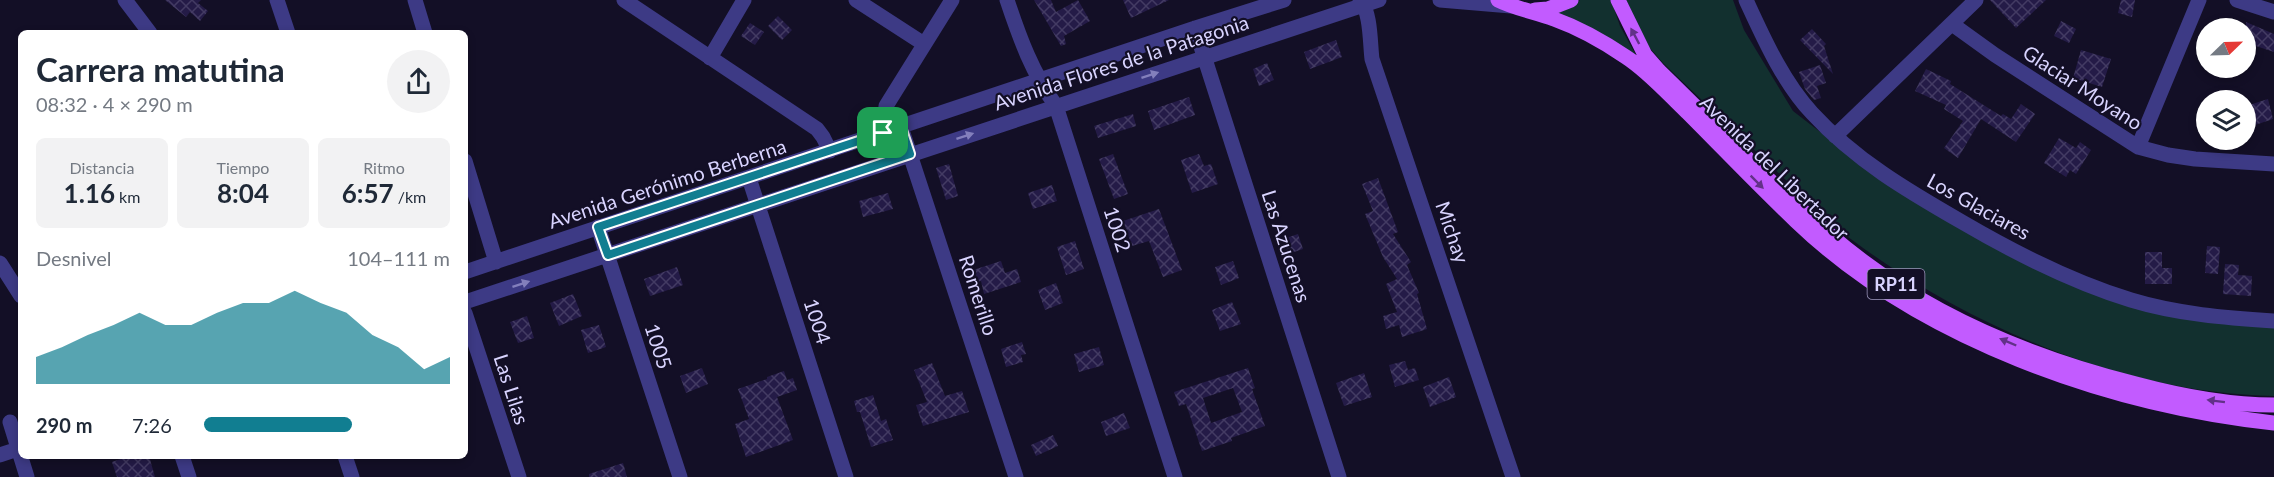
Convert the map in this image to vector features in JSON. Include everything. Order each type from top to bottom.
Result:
[{"type":"main road","name":"Avenida del Libertador","points":[[1529,10],[1548,9],[1571,0]]},
{"type":"main road","name":"Avenida del Libertador","points":[[1618,0],[1645,55],[1659,71],[1829,234],[1907,291],[1983,331],[2046,357],[2100,375],[2198,398],[2274,405]]},
{"type":"main road","name":"Avenida del Libertador","points":[[1504,3],[1556,19],[1641,67],[1798,223],[1839,258],[1968,338],[2007,356],[2077,380],[2225,417],[2274,423]]},
{"type":"street","points":[[124,0],[148,30]]},
{"type":"street","points":[[277,0],[287,30]]},
{"type":"street","points":[[415,0],[424,30]]},
{"type":"street","points":[[624,0],[817,129],[830,151]]},
{"type":"street","points":[[710,58],[744,0]]},
{"type":"street","points":[[856,0],[924,44]]},
{"type":"street","points":[[883,133],[886,106],[952,0]]},
{"type":"street","name":"1002","points":[[1007,0],[1022,46],[1039,82],[1056,106],[1175,477]]},
{"type":"street","name":"Avenida Flores de la Patagonia","points":[[883,133],[1284,0]]},
{"type":"street","points":[[1440,0],[1504,3]]},
{"type":"street","name":"Los Glaciares","points":[[1746,0],[1761,33],[1789,82],[1811,112],[1835,136],[1880,173],[1922,199],[1989,238],[2083,282],[2131,300],[2185,313],[2274,321]]},
{"type":"street","points":[[1835,136],[1976,0]]},
{"type":"street","points":[[2138,147],[2199,0]]},
{"type":"street","points":[[2237,0],[2274,12]]},
{"type":"street","name":"Avenida Flores de la Patagonia","points":[[910,154],[1368,1]]},
{"type":"street","name":"Michay","points":[[1368,1],[1372,59],[1513,477]]},
{"type":"street","name":"Glaciar Moyano","points":[[1953,24],[1995,55],[2138,147],[2195,159],[2274,164]]},
{"type":"street","name":"Las Azucenas","points":[[1194,28],[1339,477]]},
{"type":"street","name":"Romerillo","points":[[901,127],[1016,477]]},
{"type":"street","name":"Avenida Gerónimo Berberna","points":[[468,272],[883,133]]},
{"type":"street","points":[[468,302],[910,154]]},
{"type":"street","points":[[468,171],[496,262]]},
{"type":"street","name":"1004","points":[[749,178],[846,477]]},
{"type":"street","name":"1005","points":[[598,227],[680,477]]},
{"type":"street","points":[[0,263],[18,291]]},
{"type":"street","name":"Las Lilas","points":[[468,322],[519,477]]},
{"type":"street","points":[[10,422],[18,443]]},
{"type":"street","points":[[0,455],[18,449]]},
{"type":"street","points":[[23,459],[27,477]]},
{"type":"street","points":[[183,459],[189,477]]},
{"type":"street","points":[[346,459],[352,477]]},
{"type":"green space","points":[[1580,0],[1611,0],[1620,26],[1637,57],[1558,13]]},
{"type":"green space","points":[[1626,0],[1733,0],[1744,30],[1793,111],[1828,138],[2064,282],[2274,325],[2274,396],[2216,392],[2157,382],[2099,366],[2041,346],[1985,321],[1932,292],[1881,260],[1834,226],[1663,63],[1649,47]]},
{"type":"building","points":[[165,0],[201,0],[198,3],[208,11],[200,21],[190,12],[186,17]]},
{"type":"building","points":[[1034,0],[1051,0],[1056,12],[1078,0],[1090,21],[1064,36],[1066,44],[1061,46]]},
{"type":"building","points":[[1123,0],[1169,0],[1131,18]]},
{"type":"building","points":[[1990,0],[2046,0],[2016,28]]},
{"type":"building","points":[[2121,0],[2135,0],[2132,17],[2118,13]]},
{"type":"building","points":[[778,16],[792,30],[782,40],[768,26]]},
{"type":"building","points":[[2061,21],[2076,29],[2069,43],[2054,36]]},
{"type":"building","points":[[750,23],[764,32],[755,45],[741,36]]},
{"type":"building","points":[[2256,26],[2274,34],[2274,52],[2256,46]]},
{"type":"building","points":[[1812,29],[1826,44],[1824,46],[1833,74],[1800,40]]},
{"type":"building","points":[[1336,40],[1342,57],[1310,69],[1304,52]]},
{"type":"building","points":[[2081,50],[2111,59],[2102,87],[2073,78]]},
{"type":"building","points":[[1267,63],[1274,80],[1259,86],[1253,69]]},
{"type":"building","points":[[1820,65],[1826,83],[1817,86],[1821,98],[1814,100],[1805,89],[1799,72]]},
{"type":"building","points":[[1926,69],[1951,81],[1950,84],[2001,116],[2003,114],[2011,119],[2021,104],[2035,114],[2016,142],[1981,119],[1958,158],[1944,148],[1963,121],[1944,109],[1946,105],[1915,91]]},
{"type":"building","points":[[1189,97],[1195,115],[1154,130],[1148,111]]},
{"type":"building","points":[[2268,99],[2273,119],[2256,125],[2256,103]]},
{"type":"building","points":[[1133,114],[1136,126],[1098,138],[1094,126]]},
{"type":"building","points":[[2059,138],[2076,148],[2080,142],[2091,150],[2076,174],[2070,170],[2066,177],[2044,163]]},
{"type":"building","points":[[1113,154],[1128,194],[1114,199],[1099,159]]},
{"type":"building","points":[[1199,154],[1204,166],[1211,164],[1218,184],[1192,193],[1181,160]]},
{"type":"building","points":[[949,164],[958,196],[946,200],[936,168]]},
{"type":"building","points":[[1378,178],[1398,232],[1393,234],[1411,262],[1407,265],[1419,293],[1417,294],[1427,329],[1402,337],[1399,325],[1386,329],[1383,316],[1397,312],[1386,284],[1397,279],[1383,257],[1365,214],[1373,211],[1362,184]]},
{"type":"building","points":[[1052,185],[1057,201],[1033,209],[1028,193]]},
{"type":"building","points":[[888,193],[893,209],[863,217],[859,201]]},
{"type":"building","points":[[1159,209],[1182,270],[1163,277],[1149,241],[1132,246],[1123,221]]},
{"type":"building","points":[[1298,234],[1303,249],[1288,254],[1283,239]]},
{"type":"building","points":[[1075,241],[1084,269],[1066,275],[1057,247]]},
{"type":"building","points":[[2207,246],[2220,247],[2218,274],[2205,273]]},
{"type":"building","points":[[2145,252],[2162,252],[2162,268],[2172,268],[2172,284],[2145,284]]},
{"type":"building","points":[[1001,261],[1005,273],[1017,269],[1021,282],[984,294],[981,281],[974,283],[970,271]]},
{"type":"building","points":[[1233,261],[1239,278],[1221,285],[1215,267]]},
{"type":"building","points":[[2225,264],[2239,265],[2238,275],[2252,276],[2251,296],[2223,294]]},
{"type":"building","points":[[677,267],[683,285],[650,296],[644,279]]},
{"type":"building","points":[[1056,283],[1063,303],[1045,310],[1038,290]]},
{"type":"building","points":[[573,294],[582,316],[559,326],[550,303]]},
{"type":"building","points":[[1232,302],[1241,324],[1220,331],[1212,310]]},
{"type":"building","points":[[527,316],[534,338],[518,343],[510,322]]},
{"type":"building","points":[[599,325],[606,347],[588,353],[581,330]]},
{"type":"building","points":[[1022,342],[1026,354],[1021,355],[1023,362],[1006,367],[1001,349]]},
{"type":"building","points":[[1099,347],[1104,365],[1079,372],[1074,354]]},
{"type":"building","points":[[1405,361],[1408,370],[1415,368],[1419,380],[1395,387],[1389,365]]},
{"type":"building","points":[[932,363],[945,396],[962,391],[969,412],[923,426],[916,405],[927,402],[914,370]]},
{"type":"building","points":[[702,368],[708,384],[686,393],[680,376]]},
{"type":"building","points":[[1248,368],[1255,388],[1252,389],[1265,426],[1202,451],[1186,404],[1179,406],[1174,392]],"holes":[[[1233,388],[1242,412],[1211,423],[1203,398]]]},
{"type":"building","points":[[784,371],[787,380],[793,378],[797,390],[777,397],[793,440],[746,457],[735,424],[749,419],[738,389]]},
{"type":"building","points":[[1364,373],[1372,397],[1344,406],[1336,383]]},
{"type":"building","points":[[1449,377],[1456,397],[1430,407],[1423,387]]},
{"type":"building","points":[[873,395],[881,421],[886,419],[893,440],[871,447],[860,412],[857,412],[854,401]]},
{"type":"building","points":[[1124,413],[1130,428],[1106,436],[1101,422]]},
{"type":"building","points":[[1053,435],[1058,446],[1036,456],[1031,445]]},
{"type":"building","points":[[120,459],[150,459],[155,477],[117,477],[112,462]]},
{"type":"building","points":[[623,463],[627,477],[589,477],[589,474]]},
{"type":"route","points":[[901,127],[910,154],[608,255],[598,227],[883,133],[901,127]]}]
